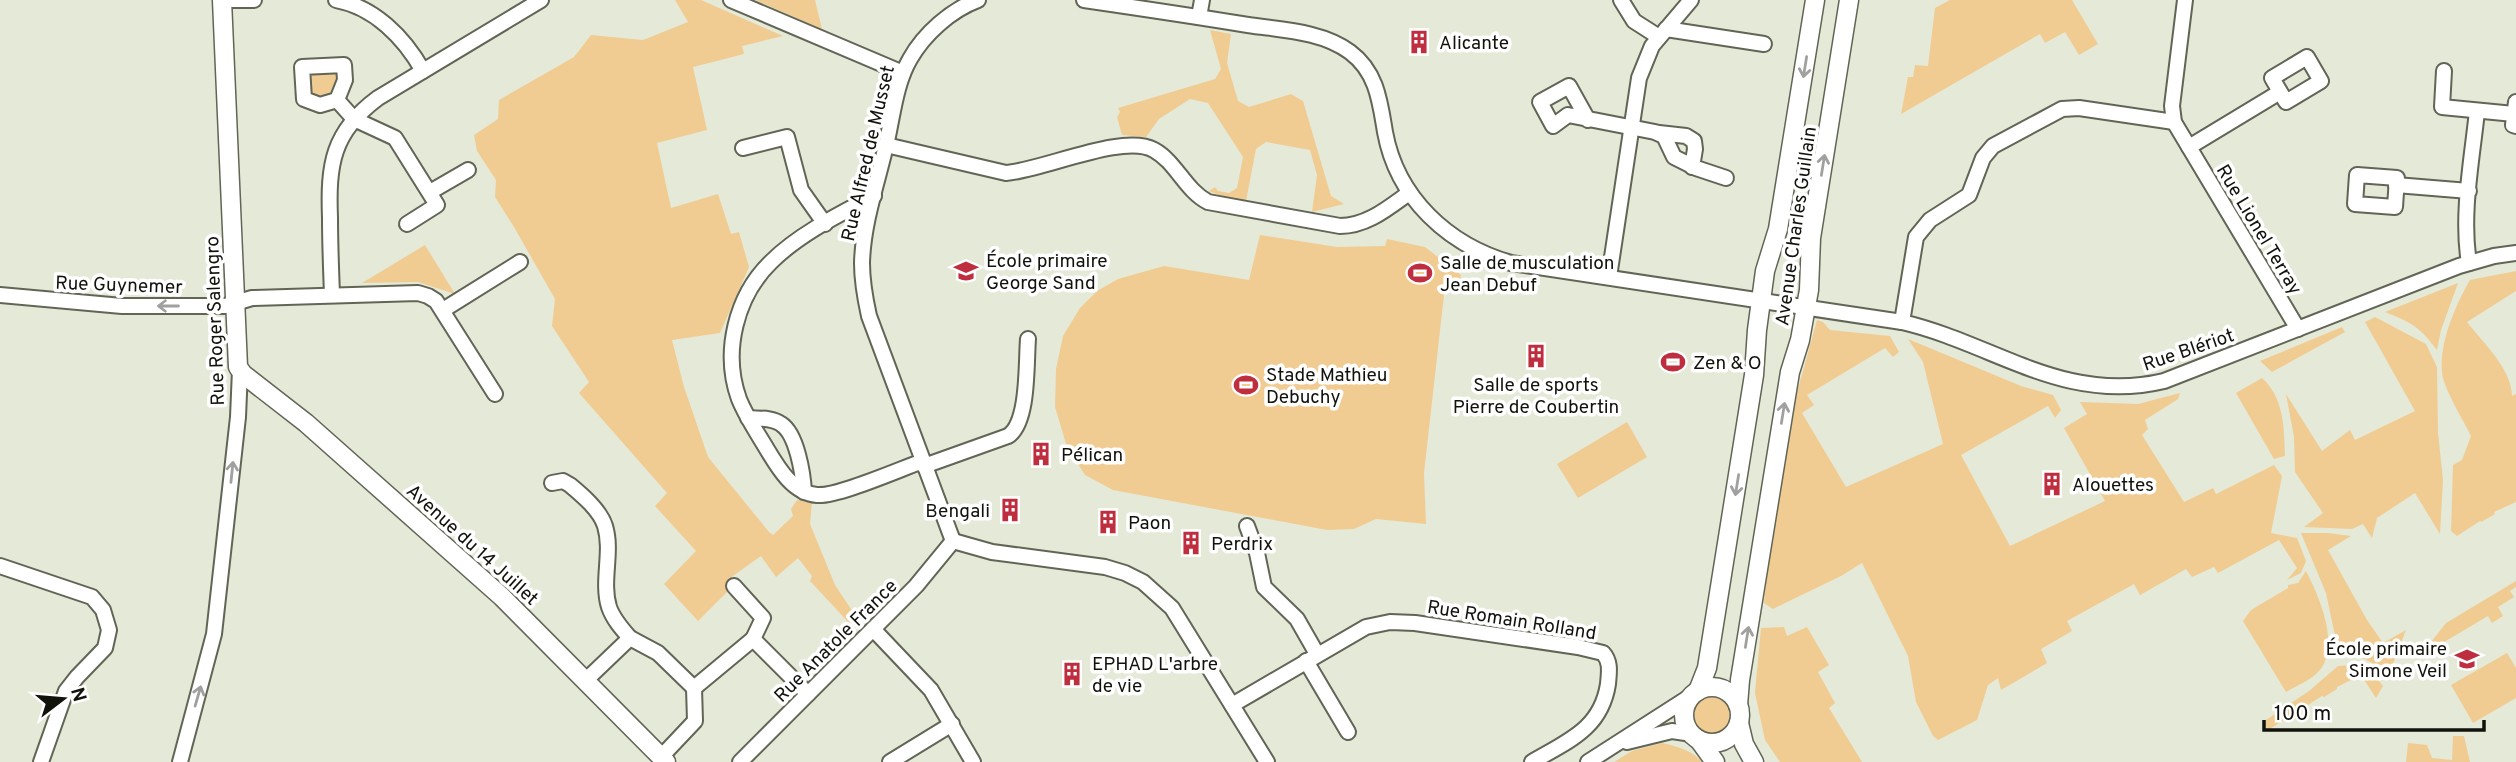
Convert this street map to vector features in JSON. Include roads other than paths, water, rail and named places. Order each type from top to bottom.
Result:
[{"type":"street","name":"Rue Roger Salengro","points":[[180,762],[214,634],[239,403],[240,370],[236,359],[236,302],[222,0]]},
{"type":"street","points":[[232,0],[254,0]]},
{"type":"street","points":[[338,0],[358,7],[383,23],[408,49],[423,71]]},
{"type":"street","points":[[332,294],[330,167],[337,145],[354,119],[378,99],[541,0]]},
{"type":"street","points":[[731,0],[903,73]]},
{"type":"street","name":"Rue Alfred de Musset","points":[[954,541],[874,328],[864,295],[863,248],[903,73],[926,36],[952,15],[978,0]]},
{"type":"street","points":[[1084,0],[1199,17],[1202,0]]},
{"type":"street","points":[[1621,0],[1634,21],[1662,33],[1764,44]]},
{"type":"street","points":[[1609,277],[1639,78],[1646,58],[1662,33],[1690,0]]},
{"type":"street","name":"Avenue Charles Guillain","points":[[1696,693],[1707,668],[1754,375],[1765,271],[1778,229],[1815,0]]},
{"type":"street","name":"Avenue Charles Guillain","points":[[1755,762],[1744,744],[1739,714],[1740,680],[1790,372],[1800,340],[1809,290],[1811,238],[1849,0]]},
{"type":"street","points":[[1902,322],[1916,237],[1930,220],[1969,195],[1983,158],[1993,146],[2062,109],[2079,108],[2174,122],[2172,106],[2185,0]]},
{"type":"street","name":"Rue Blériot","points":[[1199,17],[1325,39],[1351,52],[1365,67],[1376,86],[1390,151],[1409,193],[1446,232],[1487,255],[1511,263],[1902,322],[1928,328],[2048,376],[2075,382],[2113,386],[2164,381],[2469,263],[2516,253]]},
{"type":"street","points":[[2444,71],[2442,107],[2515,114]]},
{"type":"street","points":[[2189,147],[2280,92]]},
{"type":"street","points":[[337,100],[354,119],[395,138],[438,205],[407,224]]},
{"type":"street","points":[[2469,263],[2466,243],[2477,111]]},
{"type":"street","points":[[1588,120],[1686,136],[1694,141],[1692,167]]},
{"type":"street","name":"Rue Lionel Terray","points":[[2174,122],[2298,329]]},
{"type":"street","points":[[1659,133],[1664,136],[1674,157],[1692,167],[1726,177]]},
{"type":"street","points":[[743,148],[787,137],[801,190],[825,224]]},
{"type":"street","points":[[886,145],[1006,173],[1112,147],[1138,145],[1159,153],[1192,190],[1209,202],[1340,226],[1370,219],[1409,193]]},
{"type":"street","points":[[430,192],[468,170]]},
{"type":"street","points":[[2396,185],[2469,191]]},
{"type":"street","points":[[874,196],[786,249],[751,286],[743,301],[736,324],[732,360],[737,392],[748,418],[783,473],[804,492],[814,495],[833,493],[1008,436],[1017,429],[1023,409],[1028,340]]},
{"type":"street","points":[[495,394],[443,310],[520,261]]},
{"type":"street","name":"Rue Guynemer","points":[[0,295],[122,306],[225,306],[252,298],[418,293],[428,296],[443,310]]},
{"type":"street","name":"Avenue du 14 Juillet","points":[[240,370],[306,423],[502,597],[664,759]]},
{"type":"street","points":[[748,418],[773,420],[785,427],[798,458],[804,492]]},
{"type":"street","points":[[552,483],[564,481],[570,485],[603,521],[608,551],[606,591],[616,622],[630,638],[658,653],[694,688],[695,721],[664,759]]},
{"type":"street","points":[[1247,526],[1257,554],[1264,587],[1297,619],[1311,658],[1348,732]]},
{"type":"street","points":[[954,541],[992,552],[1105,567],[1143,582],[1172,608],[1267,762]]},
{"type":"street","name":"Rue Anatole France","points":[[740,762],[924,578],[954,541]]},
{"type":"street","points":[[0,566],[92,597],[103,610],[109,630],[105,648],[66,691],[41,762]]},
{"type":"street","points":[[694,688],[753,639],[762,618],[734,586]]},
{"type":"street","name":"Rue Romain Rolland","points":[[1232,705],[1366,627],[1400,621],[1603,653],[1608,660],[1608,680],[1604,701],[1596,717],[1581,732],[1532,762]]},
{"type":"street","points":[[873,629],[925,682],[973,762]]},
{"type":"street","points":[[585,681],[630,638]]},
{"type":"street","points":[[753,639],[808,694]]},
{"type":"street","points":[[1588,762],[1696,693],[1709,687],[1722,689],[1730,694],[1739,714],[1733,734],[1721,742],[1708,743],[1672,731],[1615,745]]},
{"type":"street","points":[[1696,693],[1686,705],[1685,722],[1715,762]]},
{"type":"street","points":[[890,762],[951,724]]},
{"type":"place","name":"Alicante","points":[[1419,42]]},
{"type":"place","name":"École primaire George Sand","points":[[966,271]]},
{"type":"place","name":"Salle de musculation Jean Debuf","points":[[1420,273]]},
{"type":"place","name":"Salle de sports Pierre de Coubertin","points":[[1536,356]]},
{"type":"place","name":"Zen & O","points":[[1673,362]]},
{"type":"place","name":"Stade Mathieu Debuchy","points":[[1246,385]]},
{"type":"place","name":"Pélican","points":[[1041,454]]},
{"type":"place","name":"Alouettes","points":[[2052,484]]},
{"type":"place","name":"Bengali","points":[[1010,510]]},
{"type":"place","name":"Paon","points":[[1108,522]]},
{"type":"place","name":"Perdrix","points":[[1191,543]]},
{"type":"place","name":"École primaire Simone Veil","points":[[2467,659]]},
{"type":"place","name":"EPHAD L'arbre de vie","points":[[1072,674]]}]
